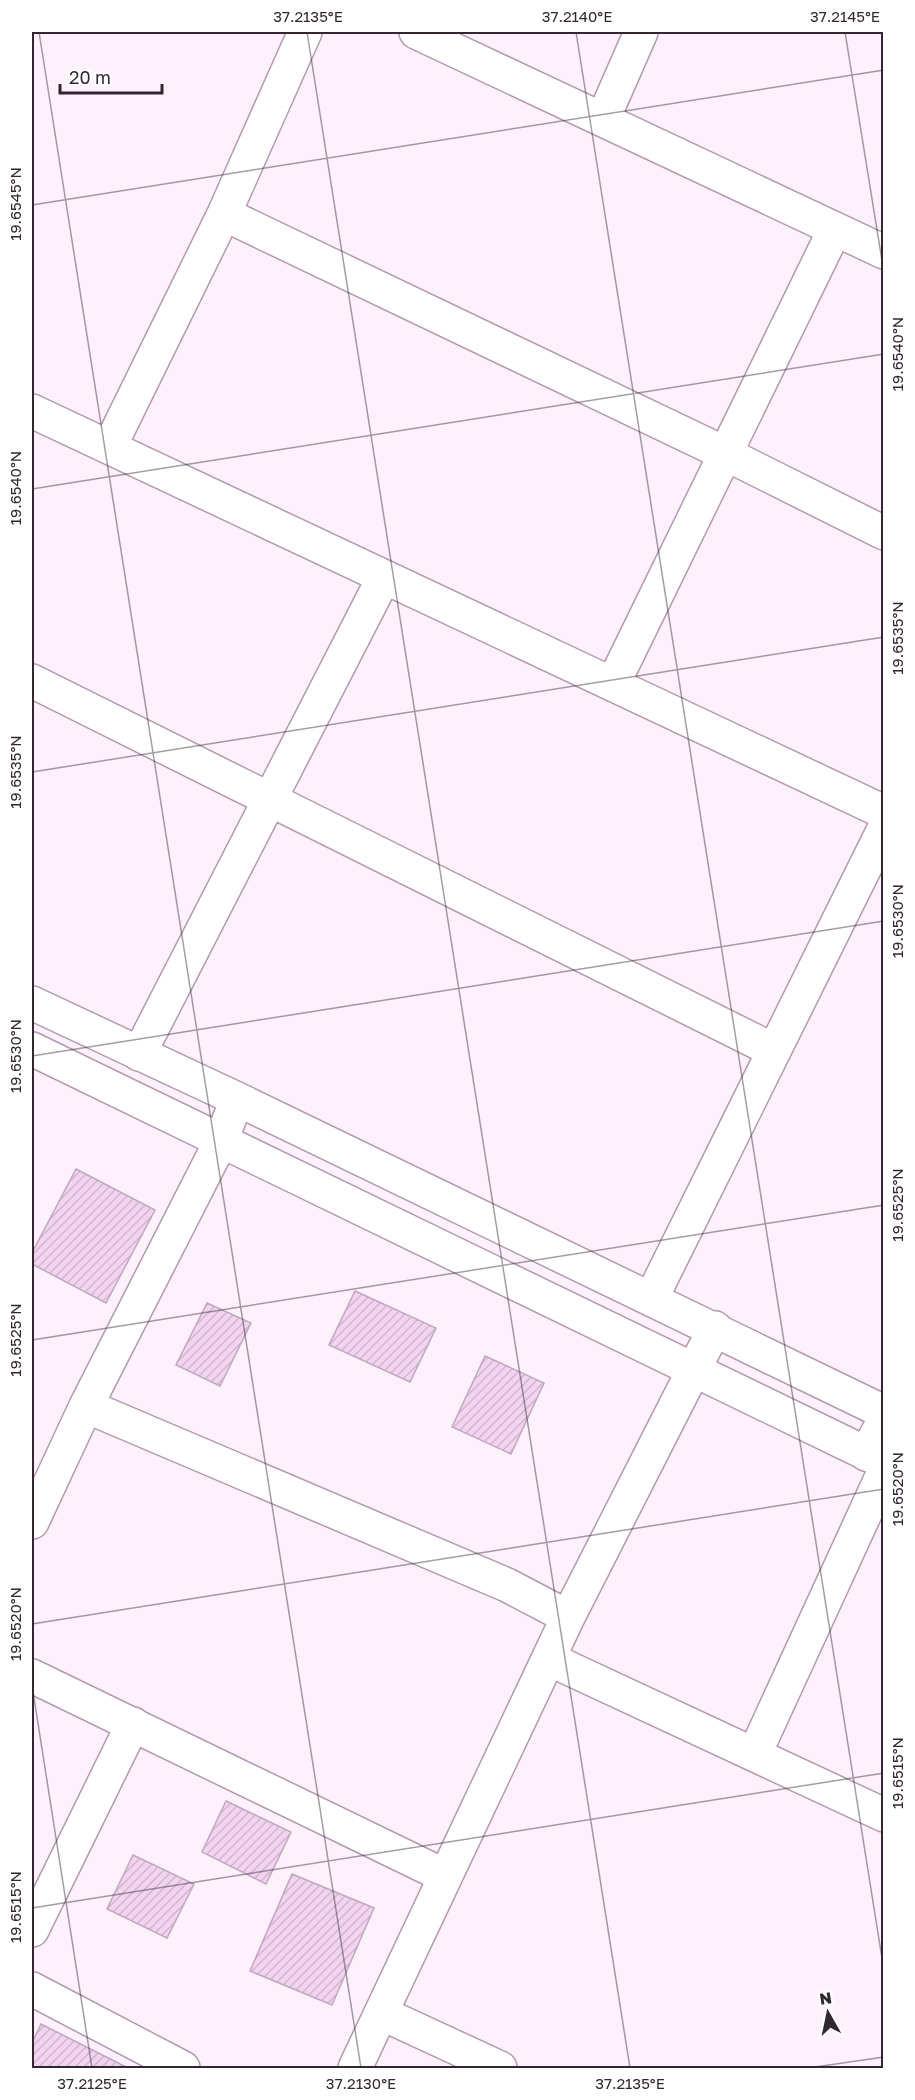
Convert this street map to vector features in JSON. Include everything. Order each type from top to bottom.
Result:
[{"type":"street","points":[[110,446],[224,214],[305,32]]},
{"type":"street","points":[[416,32],[884,252]]},
{"type":"street","points":[[603,119],[641,32]]},
{"type":"street","points":[[224,214],[724,453],[884,533]]},
{"type":"street","points":[[612,684],[835,229]]},
{"type":"street","points":[[32,411],[884,812]]},
{"type":"street","points":[[139,1054],[384,577]]},
{"type":"street","points":[[32,681],[772,1050]]},
{"type":"street","points":[[651,1299],[772,1050],[884,829]]},
{"type":"street","points":[[32,1002],[714,1328],[884,1412]]},
{"type":"street","points":[[32,1049],[878,1463]]},
{"type":"street","points":[[32,1522],[86,1406],[221,1141],[237,1099]]},
{"type":"street","points":[[355,2068],[383,2014],[445,1876],[568,1617],[714,1328]]},
{"type":"street","points":[[86,1406],[507,1586],[568,1617]]},
{"type":"street","points":[[755,1753],[878,1463],[884,1421]]},
{"type":"street","points":[[549,1659],[884,1815]]},
{"type":"street","points":[[32,1676],[445,1876]]},
{"type":"street","points":[[34,1920],[133,1724]]},
{"type":"street","points":[[32,1989],[172,2066]]},
{"type":"street","points":[[383,2014],[500,2068]]},
{"type":"building","points":[[76,1169],[155,1210],[106,1303],[32,1264],[32,1253]]},
{"type":"building","points":[[355,1291],[436,1328],[410,1382],[329,1345]]},
{"type":"building","points":[[207,1303],[251,1323],[220,1386],[176,1365]]},
{"type":"building","points":[[485,1356],[544,1383],[511,1454],[452,1427]]},
{"type":"building","points":[[226,1801],[291,1832],[266,1884],[202,1852]]},
{"type":"building","points":[[133,1855],[194,1884],[167,1938],[107,1909]]},
{"type":"building","points":[[292,1874],[374,1908],[332,2005],[250,1971]]},
{"type":"building","points":[[41,2024],[128,2068],[32,2068],[32,2043]]}]
